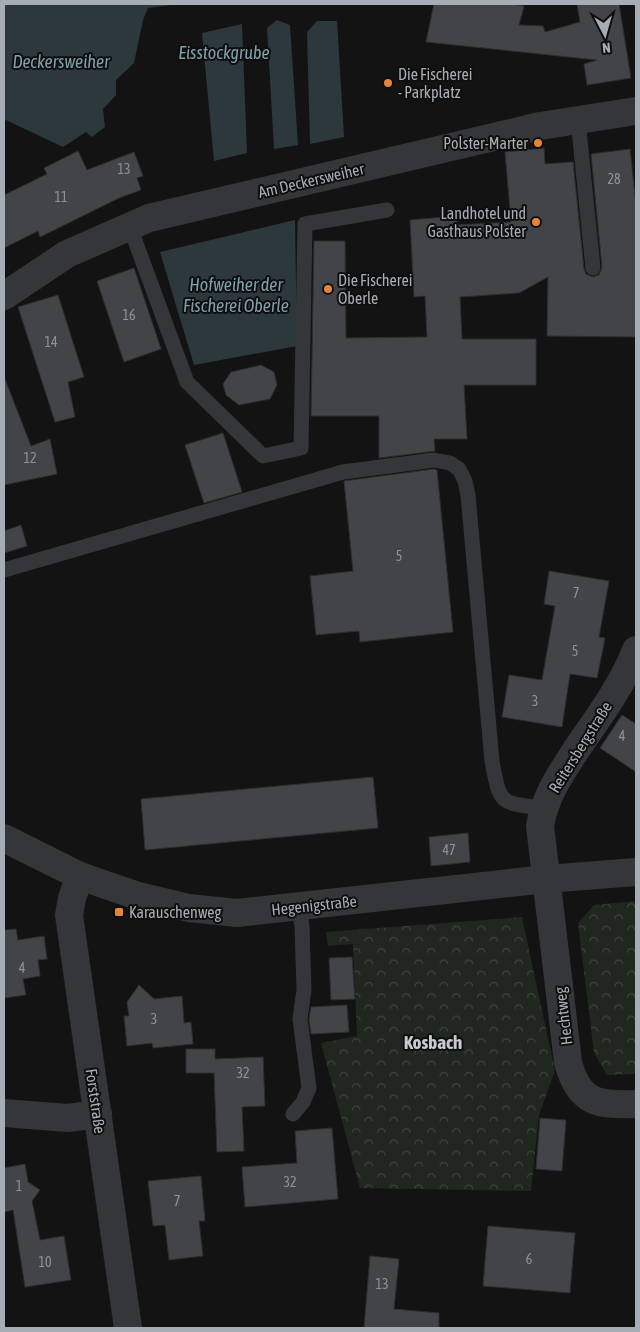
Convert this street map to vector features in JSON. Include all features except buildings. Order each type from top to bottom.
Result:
[{"type":"street","name":"Am Deckersweiher","points":[[4,296],[67,254],[149,218],[540,126],[636,111]]},
{"type":"street","name":"Reitersbergstraße","points":[[546,879],[540,826],[543,808],[558,777],[628,670],[636,650]]},
{"type":"street","name":"Hegenigstraße","points":[[4,838],[80,876],[135,895],[189,908],[237,913],[546,879],[636,872]]},
{"type":"street","name":"Forststraße","points":[[80,876],[72,898],[69,915],[128,1328]]},
{"type":"street","name":"Hechtweg","points":[[546,879],[567,1053],[572,1076],[577,1088],[587,1097],[600,1103],[610,1105],[636,1104]]},
{"type":"street","points":[[4,1113],[68,1118],[98,1114]]},
{"type":"lane","points":[[578,120],[593,268]]},
{"type":"lane","points":[[130,227],[186,382],[263,456],[301,448],[305,224],[387,210]]},
{"type":"lane","points":[[4,570],[343,472],[434,460],[450,462],[459,469],[465,481],[468,495],[491,751],[497,791],[504,800],[510,803],[543,808]]},
{"type":"lane","points":[[293,1114],[303,1102],[309,1088],[300,1019],[304,990],[300,906]]},
{"type":"green space","points":[[636,901],[636,1074],[607,1075],[594,1053],[578,923],[594,905]]},
{"type":"green space","points":[[522,917],[555,1071],[539,1115],[531,1191],[360,1188],[321,1043],[357,1036],[353,944],[328,946],[326,932]]},
{"type":"water","name":"Deckersweiher","points":[[4,4],[179,4],[148,8],[143,20],[134,63],[116,80],[116,95],[103,109],[105,127],[92,137],[86,132],[63,147],[6,120],[4,121]]},
{"type":"water","points":[[277,20],[290,25],[298,145],[274,149],[267,28]]},
{"type":"water","points":[[317,21],[337,21],[344,137],[310,144],[307,32]]},
{"type":"water","name":"Eisstockgrube","points":[[242,24],[247,153],[214,161],[202,33]]},
{"type":"water","name":"Hofweiher der Fischerei Oberle","points":[[295,220],[297,346],[194,365],[160,252]]},
{"type":"place","name":"Die Fischerei - Parkplatz","points":[[388,83]]},
{"type":"place","name":"Polster-Marter","points":[[538,143]]},
{"type":"place","name":"Landhotel und Gasthaus Polster","points":[[536,222]]},
{"type":"place","name":"Die Fischerei Oberle","points":[[328,289]]},
{"type":"place","name":"Karauschenweg","points":[[119,912]]},
{"type":"district","name":"Kosbach","points":[[433,1042]]}]
